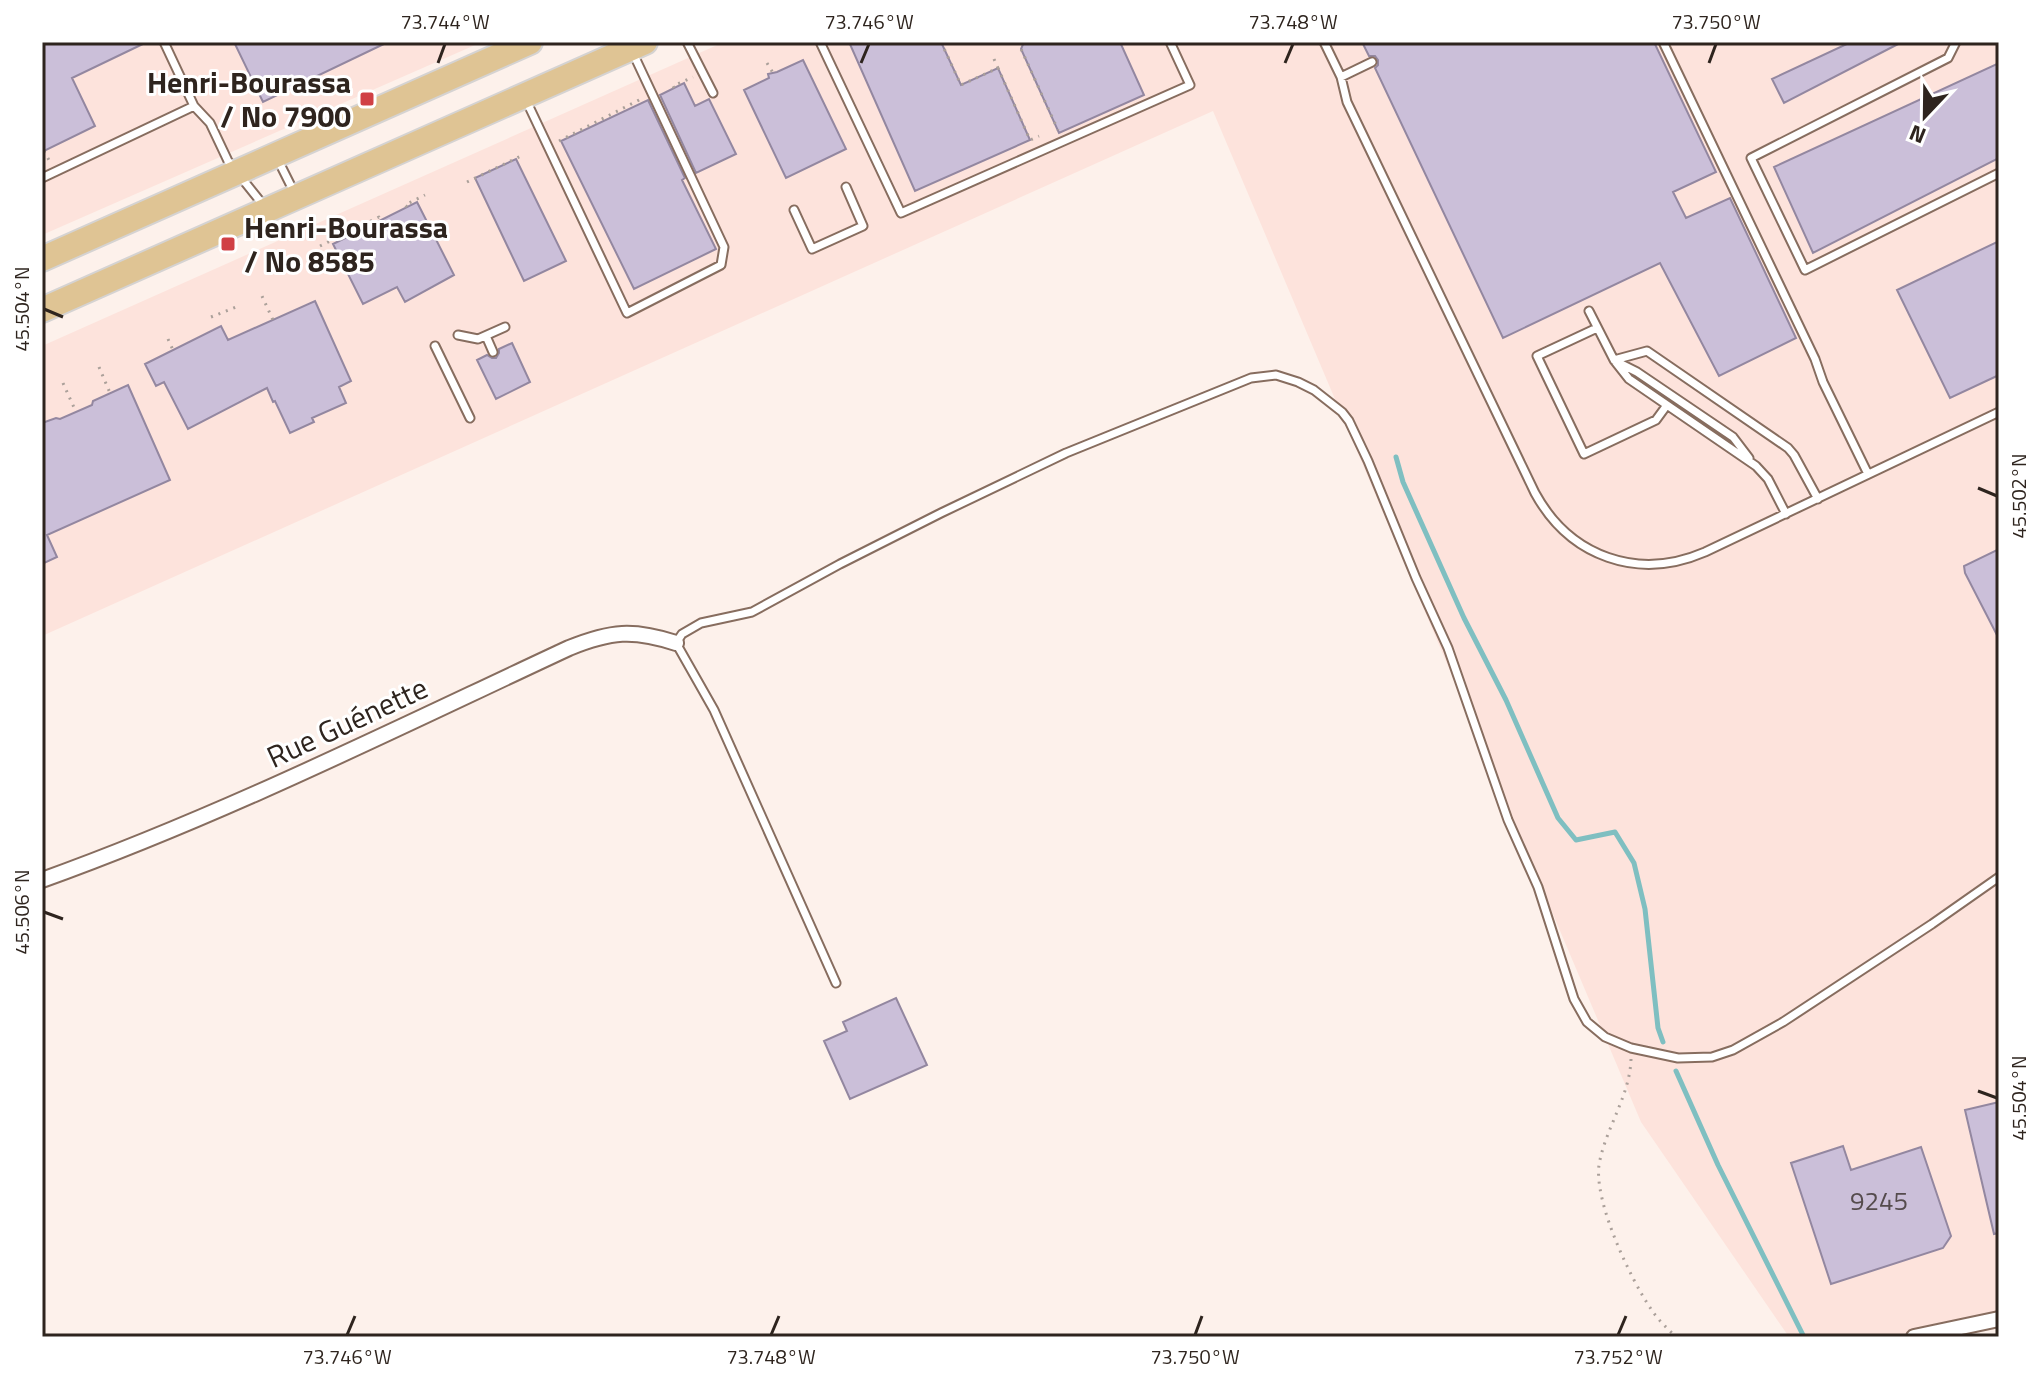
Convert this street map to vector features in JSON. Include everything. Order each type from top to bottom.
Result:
[{"type":"main road","points":[[42,259],[530,42]]},
{"type":"main road","points":[[42,310],[638,45]]},
{"type":"street","name":"Rue Guénette","points":[[42,880],[290,778],[591,639],[632,633],[676,643]]},
{"type":"street","points":[[1914,1337],[1999,1319]]},
{"type":"lane","points":[[164,42],[194,106],[210,123],[228,161],[267,210]]},
{"type":"lane","points":[[687,42],[713,93]]},
{"type":"lane","points":[[820,42],[901,213],[1190,85],[1170,42]]},
{"type":"lane","points":[[1324,42],[1341,77],[1347,102],[1535,493],[1561,528],[1588,549],[1608,558],[1652,565],[1695,557],[1999,412]]},
{"type":"lane","points":[[1663,42],[1868,474]]},
{"type":"lane","points":[[1956,42],[1948,58],[1751,158],[1805,270],[1999,173]]},
{"type":"lane","points":[[524,96],[627,313],[721,265],[724,247],[638,45]]},
{"type":"lane","points":[[1341,77],[1372,62]]},
{"type":"lane","points":[[42,178],[194,106]]},
{"type":"lane","points":[[276,155],[296,197]]},
{"type":"lane","points":[[794,210],[812,249],[863,226],[846,187]]},
{"type":"lane","points":[[1589,311],[1614,360],[1629,379],[1756,466]]},
{"type":"lane","points":[[458,335],[478,339],[505,327]]},
{"type":"lane","points":[[1597,328],[1537,356],[1584,454],[1656,420],[1667,405]]},
{"type":"lane","points":[[486,336],[493,352]]},
{"type":"lane","points":[[435,346],[470,418]]},
{"type":"lane","points":[[1614,360],[1647,351],[1788,448],[1818,499]]},
{"type":"lane","points":[[1614,360],[1637,372],[1733,437],[1768,479],[1786,514]]},
{"type":"lane","points":[[836,983],[714,710],[676,643],[682,634],[701,623],[752,612],[840,564],[1066,453],[1251,378],[1276,375],[1314,390],[1349,421],[1448,648],[1508,820],[1538,887],[1574,999],[1587,1022],[1605,1037],[1631,1048],[1678,1058],[1712,1057],[1733,1050],[1783,1022],[1999,877]]},
{"type":"path","points":[[941,42],[961,85],[998,68]]},
{"type":"path","points":[[1024,42],[1021,49],[1059,133]]},
{"type":"path","points":[[994,59],[1030,140],[1039,136]]},
{"type":"path","points":[[767,63],[773,73]]},
{"type":"path","points":[[674,88],[683,81]]},
{"type":"path","points":[[559,140],[643,99]]},
{"type":"path","points":[[44,151],[49,161]]},
{"type":"path","points":[[467,182],[521,156]]},
{"type":"path","points":[[407,207],[405,205],[425,195]]},
{"type":"path","points":[[320,246],[379,217],[381,220]]},
{"type":"path","points":[[262,296],[273,320]]},
{"type":"path","points":[[211,317],[236,307]]},
{"type":"path","points":[[168,339],[173,350]]},
{"type":"path","points":[[99,367],[110,393]]},
{"type":"path","points":[[63,383],[76,412]]},
{"type":"path","points":[[1631,1048],[1631,1072],[1605,1142],[1598,1186],[1634,1281],[1652,1311],[1676,1337]]},
{"type":"shaded area","points":[[42,42],[482,42],[42,235]]},
{"type":"shaded area","points":[[724,42],[1999,42],[1999,1323],[1950,1337],[1789,1337],[1641,1122],[1213,111],[42,636],[42,346]]},
{"type":"building","points":[[42,42],[147,42],[72,78],[95,126],[42,152]]},
{"type":"building","points":[[234,42],[388,42],[263,102]]},
{"type":"building","points":[[849,42],[941,42],[961,85],[998,68],[1030,140],[915,191]]},
{"type":"building","points":[[1024,42],[1120,42],[1144,95],[1059,133],[1021,49]]},
{"type":"building","points":[[1362,42],[1654,42],[1716,172],[1673,192],[1686,218],[1730,198],[1796,338],[1719,376],[1660,263],[1503,338],[1375,68],[1378,60],[1375,56],[1369,56]]},
{"type":"building","points":[[1851,42],[1902,42],[1784,103],[1772,79]]},
{"type":"building","points":[[803,60],[846,149],[786,178],[744,90],[769,78],[768,74]]},
{"type":"building","points":[[1999,63],[1999,158],[1813,253],[1774,167]]},
{"type":"building","points":[[684,83],[695,106],[709,99],[736,154],[696,173],[660,95]]},
{"type":"building","points":[[648,100],[716,249],[634,289],[561,141]]},
{"type":"building","points":[[516,159],[566,261],[524,281],[475,178]]},
{"type":"building","points":[[417,202],[454,275],[405,302],[397,287],[363,304],[333,244]]},
{"type":"building","points":[[1999,241],[1999,375],[1950,398],[1897,290]]},
{"type":"building","points":[[315,301],[351,381],[339,387],[346,403],[312,418],[314,422],[290,433],[267,388],[188,429],[164,382],[156,386],[145,364],[221,326],[228,340]]},
{"type":"building","points":[[512,343],[530,382],[496,399],[477,360],[487,355],[496,358],[499,349]]},
{"type":"building","points":[[128,385],[170,480],[47,535],[57,557],[42,564],[42,423],[92,405],[93,401]]},
{"type":"building","points":[[1999,549],[1999,639],[1964,566]]},
{"type":"building","points":[[896,998],[927,1065],[850,1099],[824,1041],[847,1031],[843,1022]]},
{"type":"building","points":[[1999,1102],[1999,1233],[1994,1234],[1965,1110]]},
{"type":"building","points":[[1843,1146],[1851,1170],[1921,1147],[1951,1236],[1943,1248],[1831,1284],[1791,1163]]},
{"type":"waterway","points":[[1396,457],[1403,482],[1464,618],[1506,700],[1558,818],[1576,840],[1615,832],[1634,863],[1645,909],[1658,1028],[1663,1042]]},
{"type":"waterway","points":[[1676,1071],[1718,1165],[1804,1337]]},
{"type":"place","name":"Henri-Bourassa / No 7900","points":[[367,99]]},
{"type":"place","name":"Henri-Bourassa / No 8585","points":[[228,244]]}]
